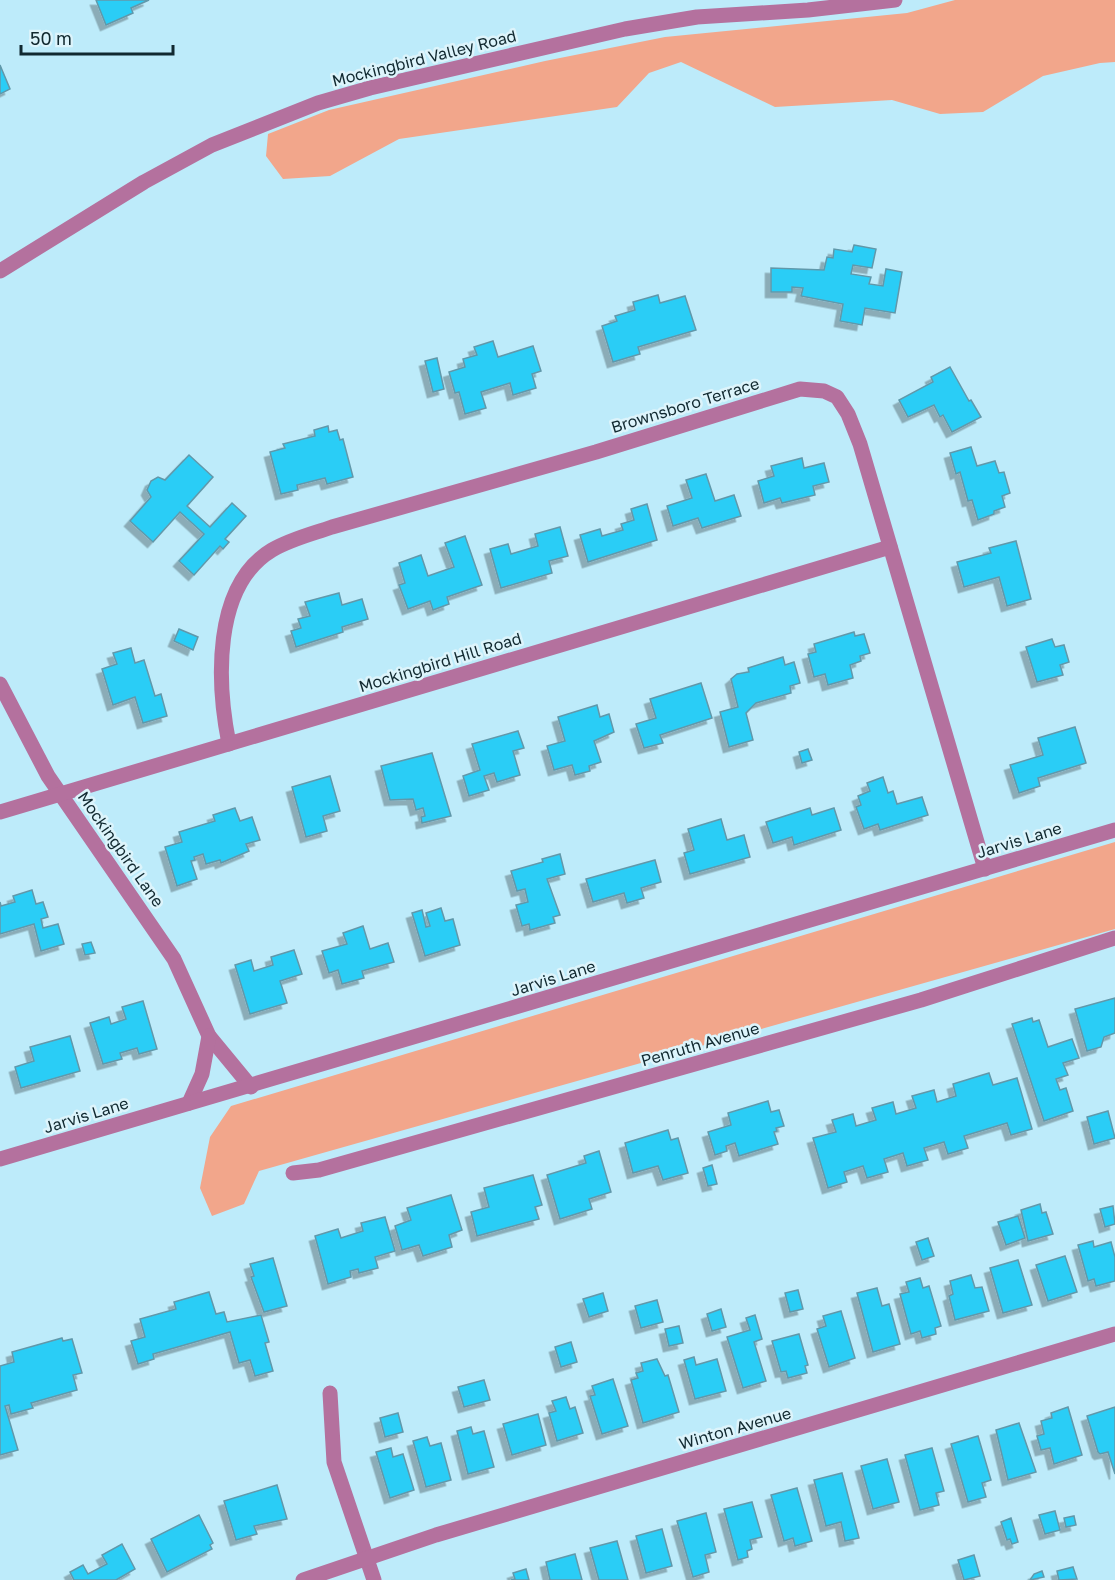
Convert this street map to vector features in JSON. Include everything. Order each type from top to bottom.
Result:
[{"type":"street","name":"Mockingbird Valley Road","points":[[0,271],[144,182],[204,150],[269,121],[318,103],[370,88],[625,29],[734,13],[808,10],[856,2],[895,0]]},
{"type":"street","name":"Brownsboro Terrace","points":[[229,744],[224,718],[223,647],[227,617],[237,588],[253,566],[271,551],[289,541],[332,527],[596,452],[800,389],[811,389],[837,398],[848,414],[890,547],[985,869]]},
{"type":"street","name":"Mockingbird Hill Road","points":[[0,812],[890,547]]},
{"type":"street","name":"Mockingbird Lane","points":[[0,684],[20,727],[60,794],[174,959],[209,1036],[251,1087]]},
{"type":"street","name":"Jarvis Lane","points":[[0,1159],[251,1087],[1115,830]]},
{"type":"street","name":"Penruth Avenue","points":[[293,1173],[319,1170],[921,1000],[1115,938]]},
{"type":"street","points":[[189,1103],[202,1074],[209,1036]]},
{"type":"street","name":"Winton Avenue","points":[[303,1580],[436,1535],[1115,1334]]},
{"type":"street","points":[[330,1393],[334,1462],[374,1580]]},
{"type":"shaded area","points":[[955,0],[1115,0],[1115,62],[1100,63],[1043,76],[983,112],[940,114],[892,100],[775,107],[681,62],[649,73],[617,107],[399,139],[330,176],[283,179],[266,156],[268,134],[329,110],[545,61],[665,37],[907,13]]},
{"type":"shaded area","points":[[1115,842],[1115,929],[259,1171],[244,1204],[212,1216],[200,1188],[210,1137],[231,1106]]},
{"type":"building","points":[[96,0],[149,0],[131,8],[133,13],[106,25]]},
{"type":"building","points":[[0,65],[10,89],[0,94]]},
{"type":"building","points":[[854,245],[876,249],[872,268],[853,265],[851,274],[871,277],[869,284],[883,286],[886,269],[902,272],[895,313],[865,308],[862,325],[840,321],[843,304],[801,296],[803,288],[792,287],[792,292],[771,292],[771,268],[824,270],[827,257],[833,258],[834,249],[852,252]]},
{"type":"building","points":[[658,295],[660,303],[685,296],[696,330],[638,347],[640,354],[613,362],[602,326],[617,321],[615,316],[635,310],[633,302]]},
{"type":"building","points":[[493,341],[498,357],[533,346],[541,371],[532,374],[536,388],[513,395],[510,383],[481,392],[486,408],[465,414],[459,392],[455,393],[449,372],[465,367],[463,359],[477,355],[474,347]]},
{"type":"building","points":[[437,358],[444,389],[433,392],[425,361]]},
{"type":"building","points":[[950,367],[981,417],[952,432],[943,415],[940,417],[934,405],[908,417],[899,400],[933,382],[931,377]]},
{"type":"building","points":[[328,426],[329,432],[337,430],[340,440],[343,439],[353,477],[327,484],[325,478],[297,485],[298,490],[281,494],[270,452],[285,448],[283,444],[315,436],[314,430]]},
{"type":"building","points":[[971,447],[977,466],[995,461],[999,473],[1004,472],[1010,493],[1002,496],[1005,507],[978,520],[972,500],[968,501],[960,472],[956,474],[950,453]]},
{"type":"building","points":[[189,455],[213,477],[187,506],[210,527],[232,503],[246,516],[225,539],[229,542],[223,549],[220,546],[194,575],[179,561],[204,534],[180,512],[153,542],[130,521],[151,497],[147,490],[151,481],[158,477],[165,480]]},
{"type":"building","points":[[802,458],[804,468],[824,463],[829,482],[813,486],[815,495],[782,503],[780,498],[764,503],[758,481],[774,476],[771,466]]},
{"type":"building","points":[[706,474],[715,501],[734,495],[741,516],[702,528],[698,518],[673,526],[667,506],[692,498],[686,480]]},
{"type":"building","points":[[647,504],[657,540],[588,562],[580,535],[600,529],[602,536],[623,530],[621,524],[634,520],[631,509]]},
{"type":"building","points":[[560,527],[568,556],[549,561],[552,573],[501,588],[490,549],[508,544],[511,554],[538,546],[535,534]]},
{"type":"building","points":[[465,536],[482,585],[447,597],[449,604],[433,610],[430,601],[408,609],[399,585],[405,583],[399,563],[421,555],[428,576],[454,567],[445,543]]},
{"type":"building","points":[[1016,541],[1031,599],[1007,606],[999,577],[964,587],[957,562],[991,553],[989,548]]},
{"type":"building","points":[[339,593],[342,605],[362,599],[368,619],[342,627],[343,632],[296,647],[291,631],[301,628],[298,619],[310,616],[305,602]]},
{"type":"building","points":[[179,629],[198,637],[193,650],[174,641]]},
{"type":"building","points":[[854,632],[855,636],[864,634],[870,653],[860,656],[861,661],[850,665],[853,678],[828,685],[825,674],[814,677],[808,654],[816,652],[814,644]]},
{"type":"building","points":[[1052,639],[1055,647],[1064,645],[1069,662],[1060,665],[1063,675],[1037,682],[1026,647]]},
{"type":"building","points":[[131,648],[135,663],[144,660],[155,696],[161,694],[167,716],[143,723],[135,697],[113,705],[102,669],[117,664],[113,653]]},
{"type":"building","points":[[783,657],[785,665],[794,662],[800,683],[790,686],[791,693],[756,703],[746,713],[753,740],[729,747],[720,712],[738,707],[731,679],[737,674],[749,672],[748,668]]},
{"type":"building","points":[[701,683],[712,718],[660,735],[663,743],[644,748],[636,724],[656,718],[650,699]]},
{"type":"building","points":[[597,705],[600,717],[609,714],[614,732],[594,741],[601,762],[589,766],[590,771],[575,775],[572,765],[554,770],[547,746],[565,741],[558,717]]},
{"type":"building","points":[[1075,727],[1086,763],[1038,778],[1040,786],[1019,793],[1010,765],[1043,755],[1038,738]]},
{"type":"building","points":[[518,731],[524,748],[513,751],[520,775],[497,782],[494,773],[484,776],[489,790],[469,796],[463,776],[480,770],[472,744]]},
{"type":"building","points":[[808,749],[812,760],[802,763],[799,752]]},
{"type":"building","points":[[432,753],[451,816],[422,823],[421,817],[425,816],[423,808],[416,810],[413,799],[390,800],[381,766]]},
{"type":"building","points":[[330,776],[340,811],[323,816],[327,831],[306,837],[292,787]]},
{"type":"building","points":[[883,777],[888,793],[893,791],[897,804],[922,797],[928,815],[880,830],[878,824],[864,829],[856,807],[861,805],[858,796],[870,791],[867,783]]},
{"type":"building","points":[[235,808],[240,821],[252,817],[260,840],[246,844],[249,851],[221,863],[220,860],[206,864],[203,854],[194,857],[195,860],[191,861],[197,879],[177,886],[165,847],[182,842],[179,832],[215,821],[213,815]]},
{"type":"building","points":[[810,808],[812,815],[834,808],[841,830],[794,845],[792,837],[773,843],[766,822]]},
{"type":"building","points":[[721,819],[727,840],[744,835],[750,857],[690,874],[684,853],[694,850],[688,829]]},
{"type":"building","points":[[560,854],[565,874],[547,879],[560,915],[553,917],[555,923],[530,930],[529,924],[522,926],[516,905],[528,902],[525,889],[517,891],[511,871],[543,862],[542,859]]},
{"type":"building","points":[[655,860],[661,882],[641,888],[644,898],[627,903],[624,893],[593,902],[586,879]]},
{"type":"building","points":[[32,890],[36,904],[43,902],[48,917],[41,919],[43,928],[58,924],[64,944],[41,951],[34,924],[0,934],[0,902],[1,906],[15,902],[13,896]]},
{"type":"building","points":[[441,908],[445,921],[453,919],[460,945],[425,956],[412,913],[422,910],[426,927],[430,926],[426,913]]},
{"type":"building","points":[[363,926],[370,949],[388,943],[394,962],[362,971],[364,978],[342,984],[338,970],[329,973],[322,951],[347,944],[343,933]]},
{"type":"building","points":[[91,942],[95,953],[85,955],[82,944]]},
{"type":"building","points":[[294,950],[302,974],[280,981],[287,1003],[250,1014],[235,965],[251,960],[254,971],[273,965],[271,957]]},
{"type":"building","points":[[1115,998],[1115,1033],[1104,1037],[1101,1047],[1087,1051],[1075,1009]]},
{"type":"building","points":[[143,1001],[157,1049],[139,1054],[137,1048],[120,1053],[122,1059],[103,1064],[90,1023],[109,1017],[111,1024],[126,1019],[122,1007]]},
{"type":"building","points":[[1032,1018],[1033,1022],[1039,1020],[1048,1047],[1072,1039],[1079,1058],[1063,1063],[1068,1075],[1056,1079],[1060,1090],[1066,1088],[1073,1111],[1044,1121],[1012,1024]]},
{"type":"building","points":[[70,1036],[80,1071],[21,1088],[15,1067],[34,1061],[30,1047]]},
{"type":"building","points":[[989,1073],[993,1085],[1017,1078],[1032,1129],[1011,1135],[1007,1123],[964,1136],[968,1148],[948,1154],[944,1142],[924,1148],[928,1160],[907,1166],[903,1153],[884,1159],[888,1172],[867,1178],[863,1166],[844,1172],[847,1182],[828,1188],[813,1138],[836,1132],[832,1120],[853,1114],[856,1126],[876,1120],[872,1108],[893,1102],[896,1114],[916,1108],[912,1096],[934,1090],[937,1102],[956,1096],[953,1084]]},
{"type":"building","points":[[768,1101],[771,1112],[779,1110],[784,1126],[776,1128],[777,1131],[774,1132],[778,1144],[739,1156],[735,1143],[726,1146],[727,1151],[715,1155],[708,1132],[731,1125],[728,1113]]},
{"type":"building","points":[[1108,1111],[1115,1138],[1094,1144],[1087,1117]]},
{"type":"building","points":[[668,1130],[671,1140],[678,1138],[688,1173],[663,1180],[658,1166],[633,1173],[625,1143]]},
{"type":"building","points":[[599,1151],[611,1192],[589,1199],[592,1209],[560,1219],[547,1175],[586,1163],[584,1156]]},
{"type":"building","points":[[712,1165],[717,1184],[708,1186],[703,1168]]},
{"type":"building","points":[[533,1175],[542,1205],[535,1207],[539,1219],[477,1236],[471,1212],[489,1207],[484,1188]]},
{"type":"building","points":[[451,1195],[462,1230],[449,1235],[452,1247],[423,1256],[419,1245],[402,1250],[395,1226],[411,1220],[407,1208]]},
{"type":"building","points":[[1040,1204],[1042,1213],[1046,1212],[1053,1234],[1028,1241],[1021,1210]]},
{"type":"building","points":[[1113,1206],[1115,1224],[1105,1227],[1100,1209]]},
{"type":"building","points":[[1018,1216],[1025,1238],[1006,1245],[998,1222]]},
{"type":"building","points":[[385,1217],[395,1251],[375,1257],[378,1268],[359,1273],[358,1269],[350,1271],[351,1277],[328,1284],[315,1236],[338,1229],[341,1238],[363,1231],[361,1223]]},
{"type":"building","points":[[928,1238],[934,1256],[922,1260],[916,1242]]},
{"type":"building","points":[[1093,1241],[1094,1247],[1111,1242],[1115,1257],[1115,1281],[1096,1286],[1094,1279],[1088,1281],[1078,1245]]},
{"type":"building","points":[[1065,1256],[1077,1292],[1048,1301],[1036,1265]]},
{"type":"building","points":[[273,1258],[287,1306],[264,1312],[251,1277],[254,1276],[250,1264]]},
{"type":"building","points":[[1018,1260],[1032,1305],[1003,1313],[990,1268]]},
{"type":"building","points":[[971,1275],[975,1288],[982,1287],[989,1311],[955,1320],[949,1296],[953,1294],[950,1281]]},
{"type":"building","points":[[920,1278],[923,1288],[929,1286],[941,1326],[935,1328],[936,1334],[922,1338],[920,1331],[911,1334],[900,1294],[909,1292],[906,1282]]},
{"type":"building","points":[[877,1288],[882,1306],[889,1304],[900,1344],[873,1352],[857,1293]]},
{"type":"building","points":[[798,1290],[803,1309],[790,1312],[785,1293]]},
{"type":"building","points":[[209,1292],[216,1314],[224,1312],[227,1322],[261,1315],[269,1342],[265,1343],[273,1371],[255,1376],[250,1360],[239,1363],[230,1332],[153,1354],[154,1359],[138,1364],[131,1341],[145,1337],[140,1319],[176,1309],[174,1302]]},
{"type":"building","points":[[603,1293],[608,1311],[589,1317],[583,1299]]},
{"type":"building","points":[[657,1300],[663,1322],[641,1328],[635,1306]]},
{"type":"building","points":[[721,1309],[726,1327],[712,1331],[707,1314]]},
{"type":"building","points":[[841,1311],[855,1358],[829,1367],[817,1329],[826,1326],[823,1316]]},
{"type":"building","points":[[755,1315],[762,1339],[754,1342],[766,1381],[743,1388],[727,1337],[750,1330],[746,1318]]},
{"type":"building","points":[[679,1326],[683,1343],[669,1346],[665,1329]]},
{"type":"building","points":[[799,1334],[808,1365],[805,1366],[807,1373],[788,1378],[786,1371],[781,1372],[772,1341]]},
{"type":"building","points":[[62,1338],[63,1341],[72,1339],[82,1373],[73,1375],[77,1390],[31,1403],[33,1408],[11,1414],[9,1405],[5,1406],[18,1450],[0,1455],[0,1366],[14,1362],[12,1352]]},
{"type":"building","points":[[571,1342],[577,1362],[561,1367],[555,1347]]},
{"type":"building","points":[[694,1357],[696,1365],[717,1359],[726,1391],[695,1399],[684,1360]]},
{"type":"building","points":[[657,1359],[665,1376],[668,1375],[679,1412],[643,1423],[631,1380],[638,1378],[636,1373],[643,1371],[641,1363]]},
{"type":"building","points":[[613,1379],[628,1426],[602,1434],[590,1396],[595,1395],[592,1386]]},
{"type":"building","points":[[484,1380],[490,1400],[464,1407],[458,1387]]},
{"type":"building","points":[[566,1397],[570,1409],[575,1407],[583,1433],[557,1441],[549,1413],[556,1411],[552,1401]]},
{"type":"building","points":[[1068,1407],[1082,1455],[1054,1464],[1050,1448],[1041,1450],[1037,1436],[1044,1434],[1041,1421],[1052,1418],[1051,1413]]},
{"type":"building","points":[[1115,1407],[1115,1474],[1108,1452],[1100,1454],[1098,1452],[1087,1416]]},
{"type":"building","points":[[398,1413],[403,1432],[385,1437],[380,1418]]},
{"type":"building","points":[[538,1414],[546,1445],[512,1455],[503,1424]]},
{"type":"building","points":[[1019,1423],[1036,1472],[1008,1480],[996,1430]]},
{"type":"building","points":[[471,1427],[473,1434],[484,1431],[494,1467],[468,1474],[457,1431]]},
{"type":"building","points":[[978,1436],[991,1480],[982,1483],[986,1497],[968,1502],[951,1444]]},
{"type":"building","points":[[427,1437],[430,1446],[441,1443],[451,1480],[426,1487],[413,1441]]},
{"type":"building","points":[[391,1448],[393,1457],[403,1454],[414,1490],[390,1498],[376,1452]]},
{"type":"building","points":[[932,1448],[944,1491],[936,1493],[939,1505],[920,1510],[905,1455]]},
{"type":"building","points":[[887,1459],[899,1502],[873,1509],[861,1466]]},
{"type":"building","points":[[842,1473],[859,1538],[845,1541],[841,1522],[826,1526],[814,1480]]},
{"type":"building","points":[[277,1485],[287,1519],[254,1526],[257,1534],[236,1540],[224,1501]]},
{"type":"building","points":[[797,1488],[812,1541],[795,1546],[793,1538],[784,1541],[771,1495]]},
{"type":"building","points":[[752,1502],[762,1537],[750,1540],[752,1549],[747,1551],[748,1557],[738,1560],[724,1509]]},
{"type":"building","points":[[1055,1511],[1060,1530],[1045,1534],[1039,1515]]},
{"type":"building","points":[[706,1513],[716,1552],[705,1555],[709,1572],[693,1577],[677,1521]]},
{"type":"building","points":[[199,1515],[213,1543],[210,1545],[212,1549],[167,1572],[151,1539]]},
{"type":"building","points":[[1074,1516],[1076,1525],[1066,1527],[1064,1518]]},
{"type":"building","points":[[1011,1518],[1018,1542],[1012,1544],[1010,1539],[1007,1540],[1001,1522]]},
{"type":"building","points":[[662,1529],[672,1566],[646,1573],[636,1536]]},
{"type":"building","points":[[617,1541],[628,1580],[599,1580],[590,1548]]},
{"type":"building","points":[[122,1544],[135,1569],[116,1580],[74,1580],[70,1572],[83,1565],[88,1574],[107,1564],[102,1555]]},
{"type":"building","points":[[575,1554],[582,1580],[550,1580],[546,1562]]},
{"type":"building","points":[[974,1555],[980,1576],[964,1580],[958,1560]]},
{"type":"building","points":[[1073,1567],[1077,1579],[1059,1580],[1057,1571]]},
{"type":"building","points":[[526,1569],[529,1580],[511,1580],[515,1579],[513,1573]]},
{"type":"building","points":[[1042,1571],[1044,1577],[1030,1580],[1034,1574]]}]
